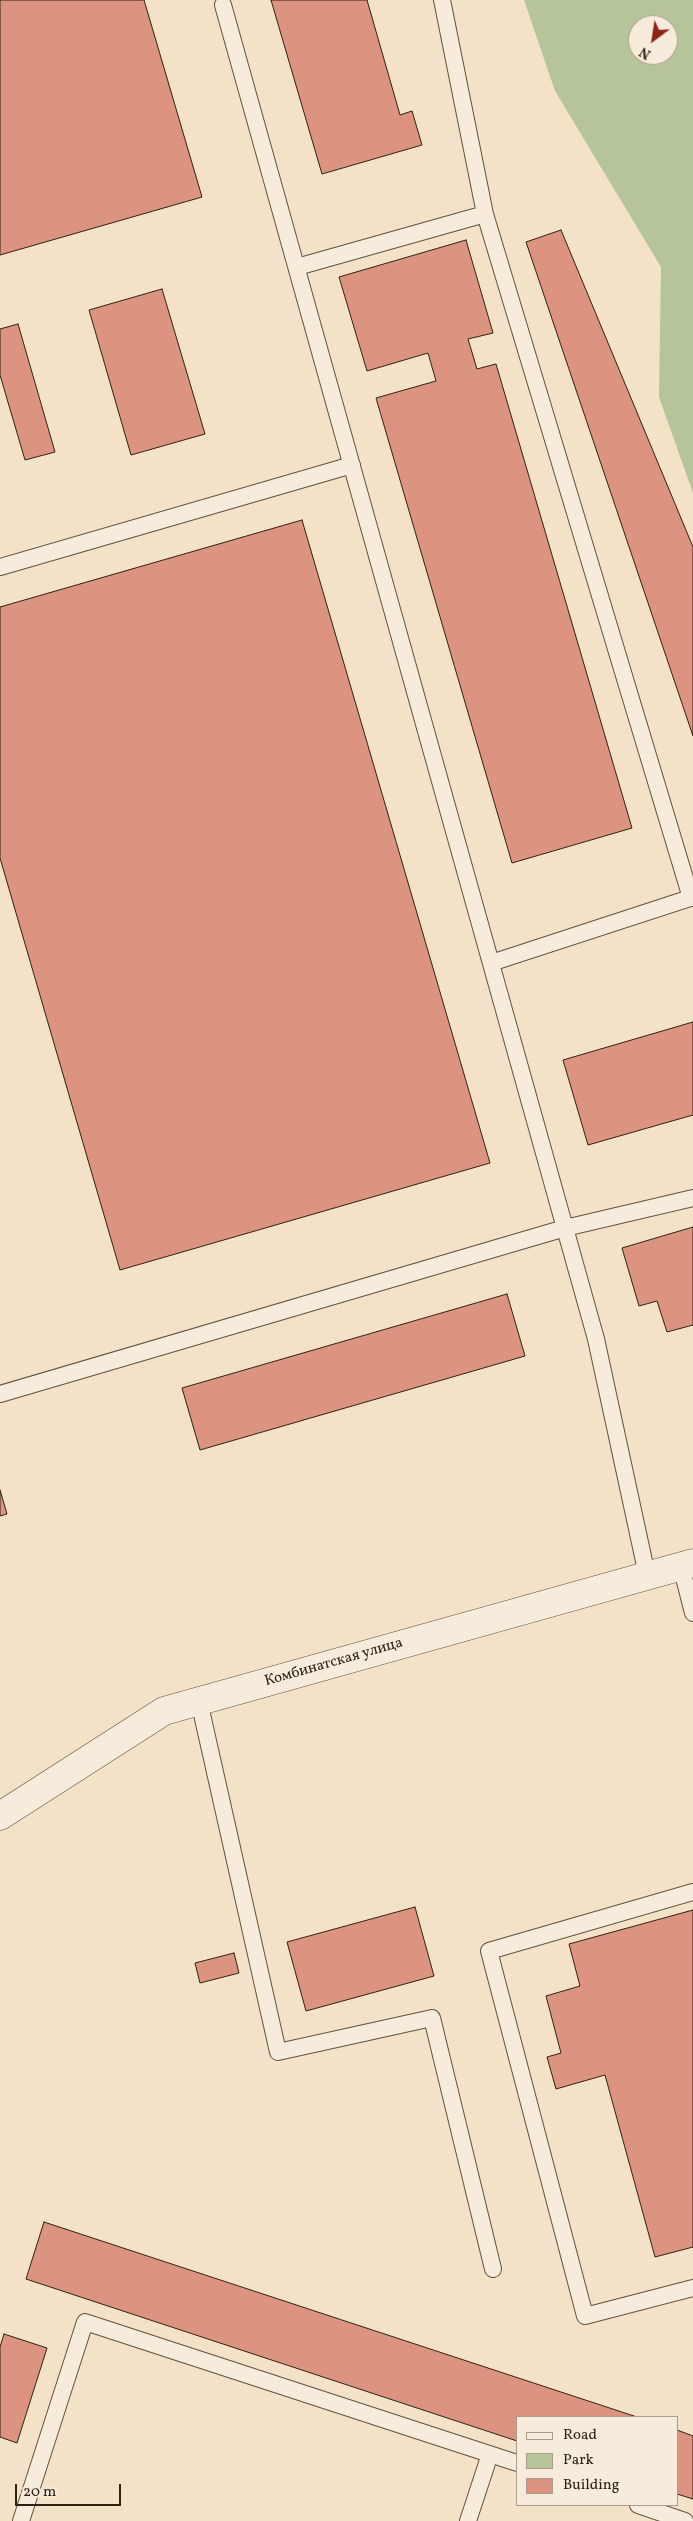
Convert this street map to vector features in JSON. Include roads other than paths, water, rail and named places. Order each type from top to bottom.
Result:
[{"type":"street","name":"Комбинатская улица","points":[[0,1816],[164,1710],[687,1565]]},
{"type":"lane","points":[[442,0],[485,214],[692,897],[491,963]]},
{"type":"lane","points":[[223,5],[596,1339],[647,1575]]},
{"type":"lane","points":[[297,268],[485,214]]},
{"type":"lane","points":[[0,566],[352,465]]},
{"type":"lane","points":[[0,1394],[565,1228],[693,1198]]},
{"type":"lane","points":[[687,1565],[693,1613]]},
{"type":"lane","points":[[199,1701],[278,2052],[432,2018],[493,2268]]},
{"type":"lane","points":[[693,1892],[490,1951],[585,2316],[693,2288]]},
{"type":"lane","points":[[21,2521],[86,2322],[516,2463]]},
{"type":"lane","points":[[468,2521],[490,2454]]},
{"type":"lane","points":[[641,2506],[685,2521]]}]
